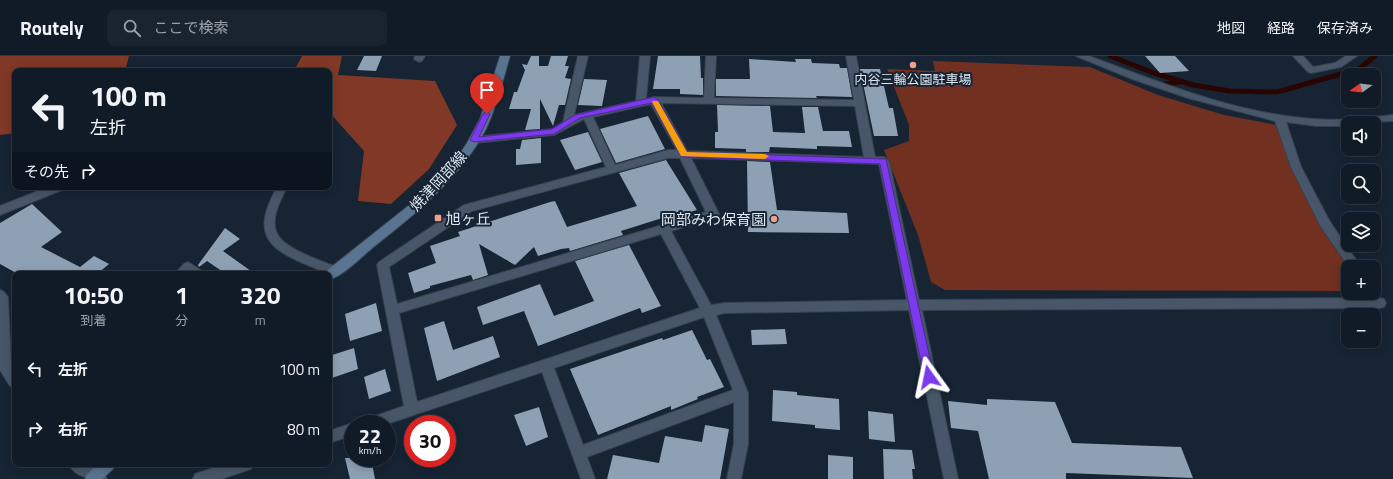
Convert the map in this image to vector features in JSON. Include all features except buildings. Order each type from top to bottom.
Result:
[{"type":"main road","name":"焼津岡部線","points":[[332,273],[409,213],[435,189],[466,154],[492,100],[505,56]]},
{"type":"main road","points":[[96,478],[105,467]]},
{"type":"street","points":[[568,121],[583,56]]},
{"type":"street","points":[[641,102],[645,56]]},
{"type":"street","points":[[709,101],[711,56]]},
{"type":"street","points":[[851,56],[870,160]]},
{"type":"street","points":[[1081,56],[1156,85],[1249,112],[1306,122],[1333,123],[1393,118]]},
{"type":"street","points":[[1298,56],[1311,70],[1338,65],[1352,56]]},
{"type":"street","points":[[474,140],[554,132],[568,121],[587,114],[654,100],[860,103]]},
{"type":"street","points":[[392,310],[713,214],[684,154],[654,100]]},
{"type":"street","points":[[587,114],[612,169]]},
{"type":"street","points":[[1279,117],[1296,167],[1325,224],[1350,260]]},
{"type":"street","points":[[412,410],[383,265],[468,208],[668,154],[884,161],[913,305],[951,479]]},
{"type":"street","points":[[0,211],[51,190]]},
{"type":"street","points":[[281,190],[270,213],[270,231],[280,247],[328,271]]},
{"type":"street","points":[[664,229],[708,311],[741,393],[741,444],[734,479]]},
{"type":"street","points":[[183,271],[188,267],[194,271]]},
{"type":"street","points":[[0,295],[2,297],[4,365],[12,377]]},
{"type":"street","points":[[396,415],[708,311],[726,308],[913,305],[1380,304],[1377,300]]},
{"type":"street","points":[[546,365],[588,479]]},
{"type":"street","points":[[579,454],[741,393]]},
{"type":"street","points":[[332,436],[344,432]]},
{"type":"street","points":[[80,467],[96,478]]},
{"type":"street","points":[[200,479],[237,467]]},
{"type":"shaded area","points":[[0,56],[129,56],[126,68],[12,68],[12,133],[0,135]]},
{"type":"shaded area","points":[[302,56],[342,56],[338,75],[435,81],[457,125],[429,169],[391,204],[358,201],[364,151],[332,115],[332,68],[296,68]]},
{"type":"shaded area","points":[[933,61],[1090,67],[1158,95],[1224,115],[1282,126],[1324,211],[1341,237],[1341,252],[1351,252],[1356,260],[1341,260],[1341,291],[945,290],[931,282],[918,235],[884,150],[909,141],[909,125],[887,69],[935,71]]},
{"type":"waterway","points":[[1110,56],[1151,72],[1193,85],[1230,91],[1277,92],[1359,69],[1375,56]]},
{"type":"waterway","points":[[1165,84],[1180,82]]},
{"type":"slow traffic","points":[[656,102],[684,154],[765,156]]},
{"type":"place","name":"内谷三輪公園駐車場","points":[[913,65]]},
{"type":"place","name":"旭ヶ丘","points":[[438,218]]},
{"type":"place","name":"岡部みわ保育園","points":[[774,219]]},
{"type":"route","points":[[487,114],[474,140],[554,132],[568,121],[578,116],[654,100],[684,154],[884,161],[929,377]]}]
